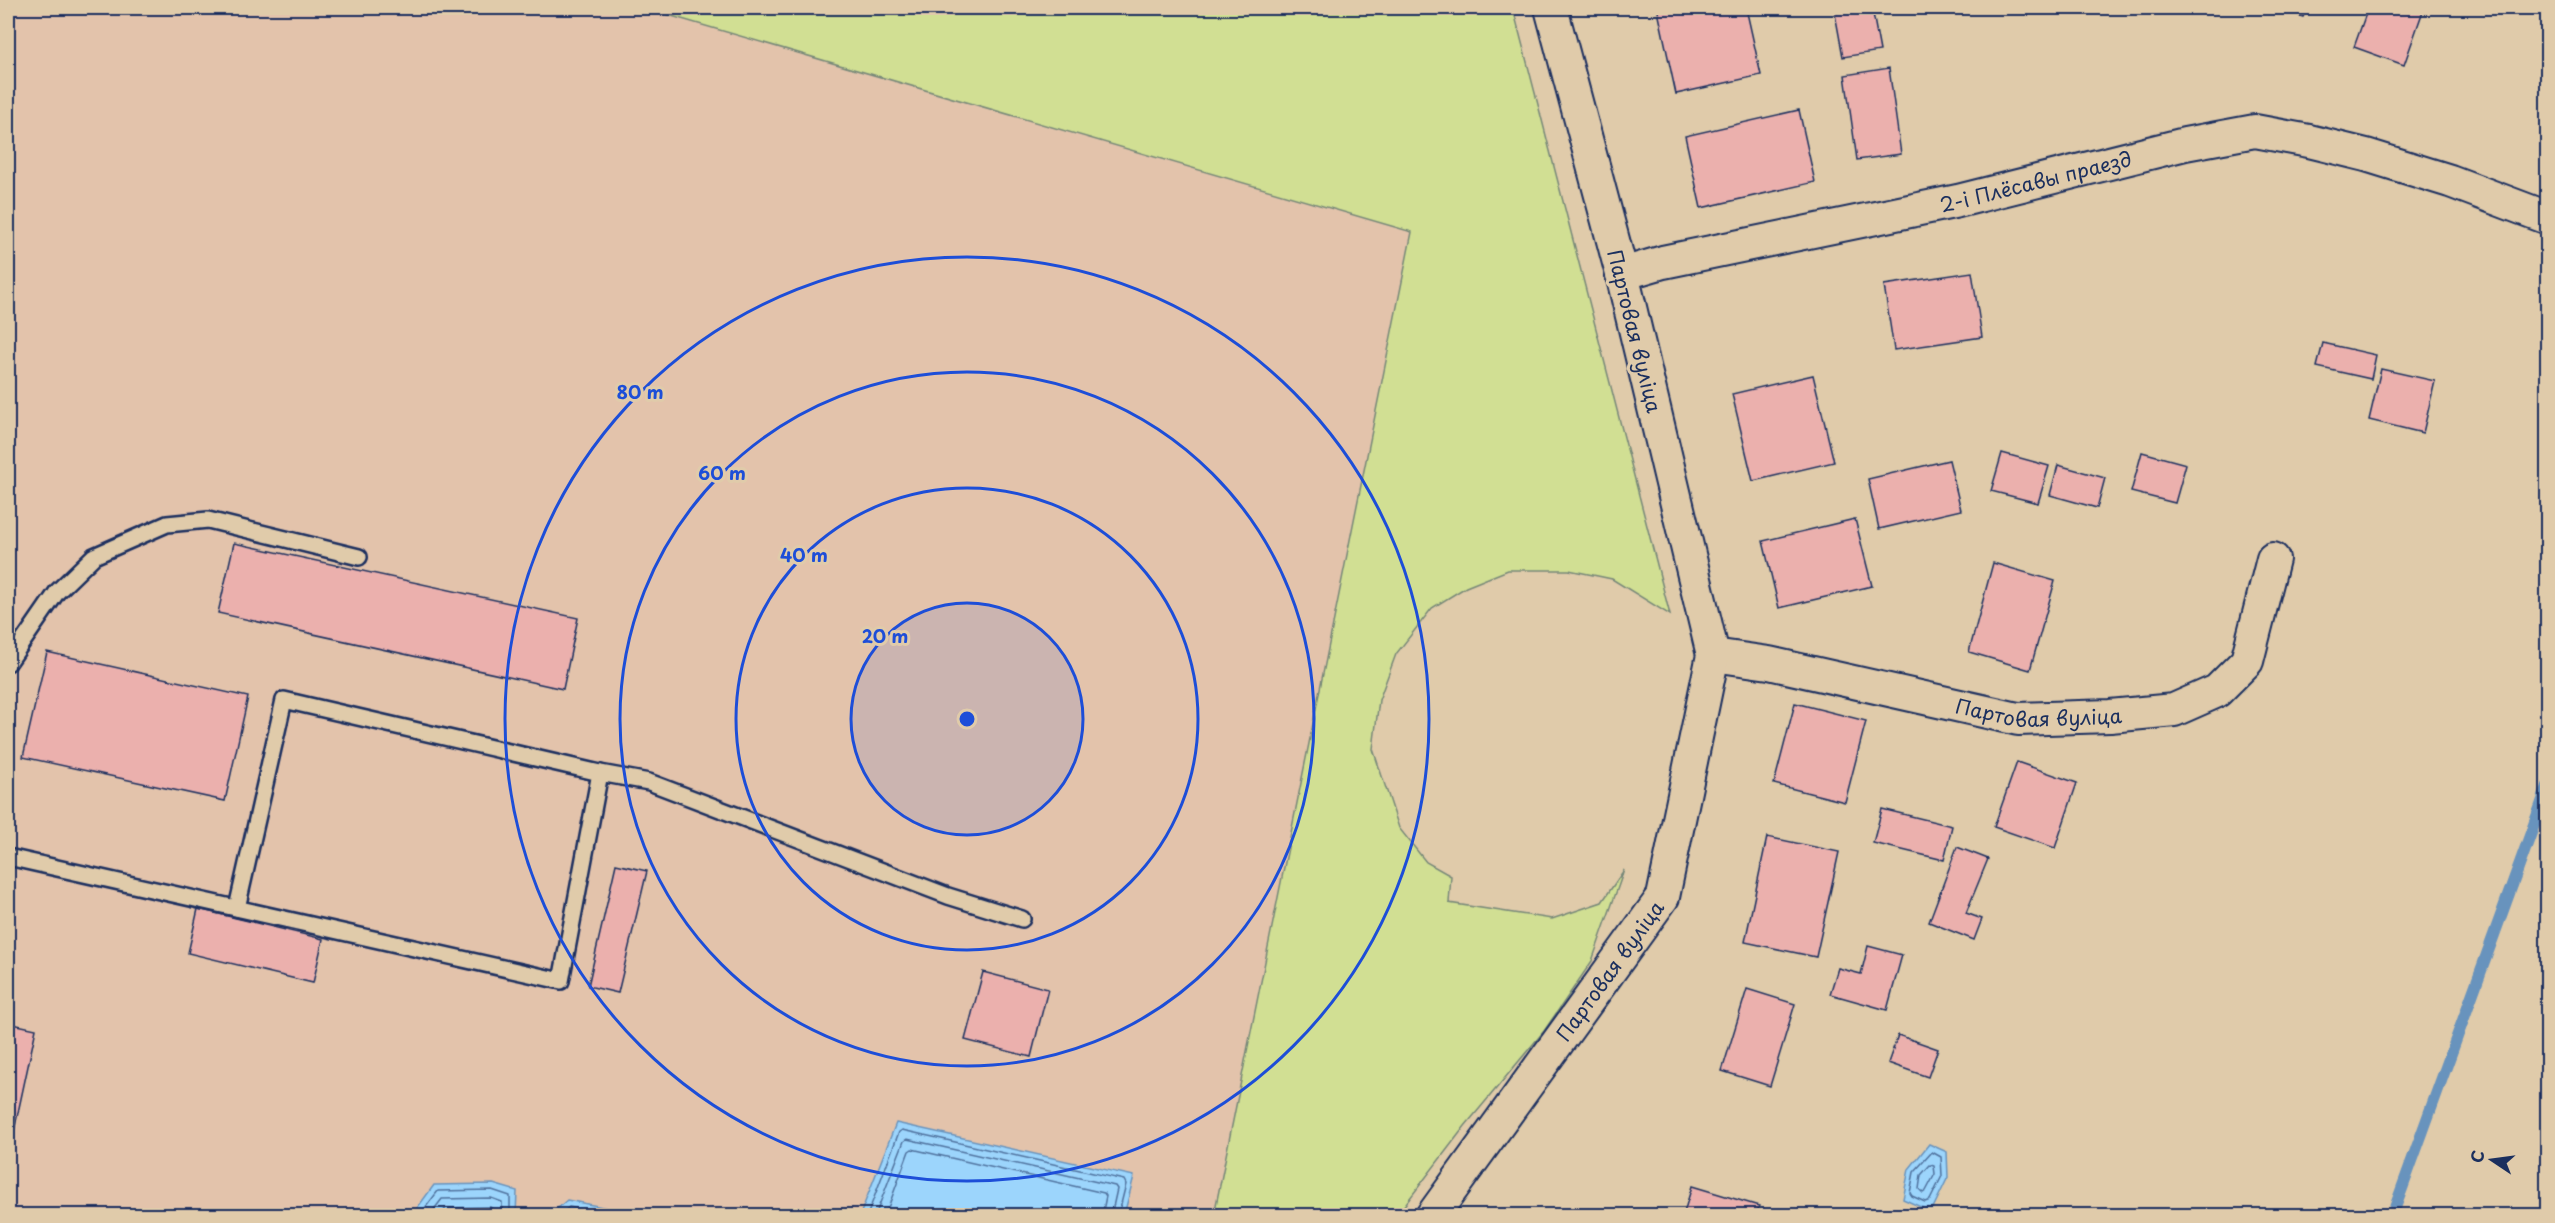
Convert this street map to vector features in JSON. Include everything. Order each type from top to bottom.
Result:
[{"type":"street","name":"Партовая вуліца","points":[[1432,1215],[1663,897],[1713,655],[1622,274],[1551,8]]},
{"type":"street","name":"2-і Плёсавы праезд","points":[[1622,274],[1663,262],[1958,201],[2185,144],[2255,131],[2366,155],[2450,181],[2547,218]]},
{"type":"street","name":"Партовая вуліца","points":[[1713,655],[1769,663],[2018,719],[2110,716],[2174,710],[2217,691],[2247,661],[2273,559]]},
{"type":"lane","points":[[8,663],[57,592],[94,556],[167,524],[208,520],[359,557]]},
{"type":"lane","points":[[237,908],[284,700],[600,773],[649,782],[948,896],[1022,919]]},
{"type":"lane","points":[[8,857],[561,981],[600,773]]},
{"type":"shaded area","points":[[8,8],[644,8],[1413,232],[1214,1215],[8,1215]]},
{"type":"green space","points":[[644,8],[1513,8],[1670,615],[1612,579],[1569,570],[1508,570],[1466,587],[1432,608],[1396,654],[1379,700],[1373,749],[1399,828],[1426,862],[1451,876],[1449,903],[1552,919],[1602,902],[1624,870],[1592,961],[1544,1031],[1465,1126],[1397,1215],[1214,1215],[1412,232]]},
{"type":"water","points":[[896,1123],[1134,1176],[1124,1215],[860,1215]]},
{"type":"water","points":[[1929,1144],[1947,1152],[1948,1177],[1933,1208],[1923,1208],[1903,1199],[1909,1169]]},
{"type":"water","points":[[493,1184],[517,1191],[516,1215],[412,1215],[434,1185]]},
{"type":"water","points":[[567,1200],[643,1215],[550,1215]]},
{"type":"building","points":[[1675,8],[1746,8],[1761,75],[1676,94],[1658,11]]},
{"type":"building","points":[[1834,8],[1872,8],[1880,51],[1843,57]]},
{"type":"building","points":[[2278,8],[2307,8],[2303,17]]},
{"type":"building","points":[[2368,8],[2424,8],[2404,65],[2354,47]]},
{"type":"building","points":[[1889,68],[1901,154],[1857,160],[1845,75]]},
{"type":"building","points":[[1799,110],[1815,182],[1701,208],[1685,136]]},
{"type":"building","points":[[1972,272],[1982,337],[1894,350],[1884,285]]},
{"type":"building","points":[[2323,343],[2376,355],[2371,379],[2317,367]]},
{"type":"building","points":[[2381,369],[2435,381],[2423,433],[2369,420]]},
{"type":"building","points":[[1813,375],[1834,462],[1753,481],[1732,394]]},
{"type":"building","points":[[2142,452],[2186,464],[2175,503],[2131,492]]},
{"type":"building","points":[[2002,453],[2049,466],[2038,503],[1991,491]]},
{"type":"building","points":[[1949,460],[1961,510],[1879,529],[1868,479]]},
{"type":"building","points":[[2058,465],[2105,478],[2097,508],[2050,495]]},
{"type":"building","points":[[1855,519],[1872,586],[1779,608],[1763,541]]},
{"type":"building","points":[[234,543],[578,618],[563,689],[218,613]]},
{"type":"building","points":[[1993,563],[2055,581],[2030,670],[1969,652]]},
{"type":"building","points":[[47,652],[248,697],[225,801],[23,757]]},
{"type":"building","points":[[1795,703],[1866,721],[1845,802],[1774,784]]},
{"type":"building","points":[[2017,762],[2077,783],[2055,848],[1994,827]]},
{"type":"building","points":[[1882,809],[1952,826],[1944,860],[1873,843]]},
{"type":"building","points":[[1767,837],[1839,852],[1816,957],[1745,942]]},
{"type":"building","points":[[1957,847],[1988,859],[1966,913],[1982,919],[1974,940],[1929,922]]},
{"type":"building","points":[[616,864],[647,871],[618,993],[588,986]]},
{"type":"building","points":[[198,909],[323,939],[313,983],[188,953]]},
{"type":"building","points":[[1868,946],[1902,955],[1887,1010],[1830,994],[1838,968],[1861,974]]},
{"type":"building","points":[[983,972],[1048,989],[1031,1057],[965,1040]]},
{"type":"building","points":[[1747,989],[1795,1004],[1770,1086],[1722,1071]]},
{"type":"building","points":[[8,1023],[36,1029],[8,1159]]},
{"type":"building","points":[[1898,1035],[1938,1049],[1928,1077],[1888,1063]]},
{"type":"building","points":[[1692,1186],[1759,1206],[1756,1216],[1683,1216]]},
{"type":"waterway","points":[[2392,1216],[2548,786]]}]
